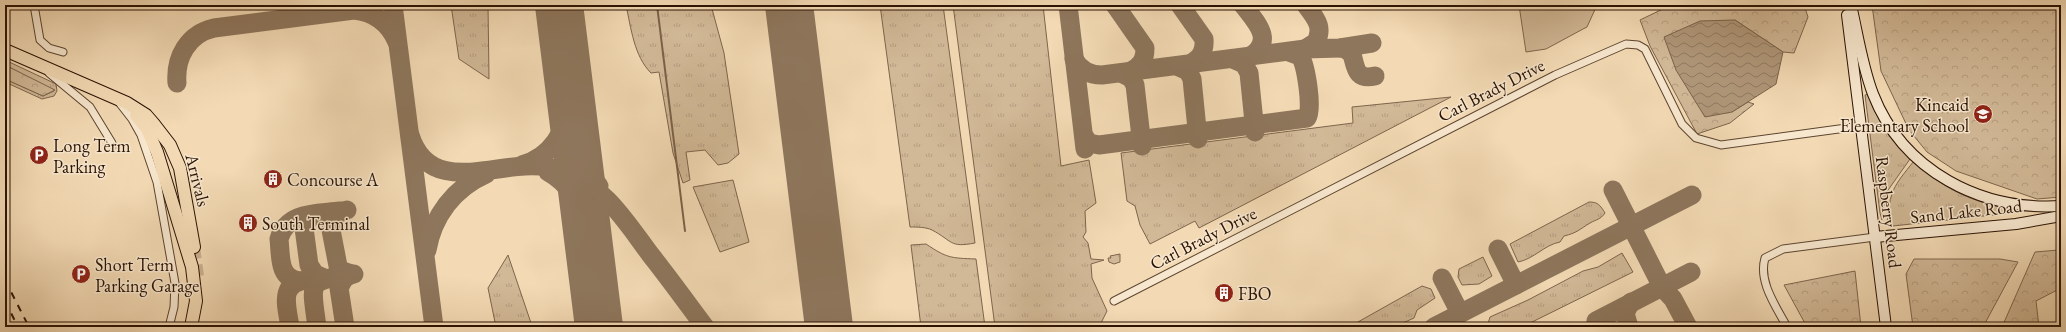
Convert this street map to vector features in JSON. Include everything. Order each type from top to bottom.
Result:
[{"type":"main road","name":"Raspberry Road","points":[[1846,5],[1886,327]]},
{"type":"main road","points":[[1851,5],[1865,71],[1873,95],[1894,132],[1914,156],[1940,178],[1959,188],[1984,197],[2009,204],[2043,207],[2061,206]]},
{"type":"main road","points":[[5,50],[116,100],[142,122],[153,143],[171,191],[195,280],[195,310],[191,327]]},
{"type":"main road","name":"Arrivals","points":[[116,100],[127,103],[146,115],[170,145],[182,174],[194,247]]},
{"type":"main road","name":"Sand Lake Road","points":[[1875,237],[2016,224],[2061,216]]},
{"type":"street","points":[[34,5],[40,40],[49,48],[63,52]]},
{"type":"street","name":"Carl Brady Drive","points":[[1114,301],[1554,75],[1626,44],[1638,44],[1645,49],[1682,124],[1696,138],[1722,144],[1861,126]]},
{"type":"street","points":[[37,64],[90,107],[112,143]]},
{"type":"street","points":[[116,100],[132,119],[141,135],[157,182],[175,283],[174,308],[169,327]]},
{"type":"street","points":[[1787,327],[1764,281],[1762,269],[1765,258],[1783,249],[1875,237]]},
{"type":"green space","points":[[451,5],[488,5],[489,79],[459,59]]},
{"type":"green space","points":[[626,5],[711,5],[724,53],[739,154],[728,163],[718,165],[705,150],[686,152],[690,180],[683,183],[673,153],[659,72],[651,73],[645,66],[637,50]]},
{"type":"green space","points":[[880,5],[943,5],[975,243],[960,245],[930,229],[910,227]]},
{"type":"green space","points":[[953,5],[1043,5],[1061,166],[1089,160],[1096,203],[1085,211],[1086,232],[1083,237],[1088,243],[1091,259],[1104,260],[1091,264],[1092,278],[1107,311],[1099,327],[995,327]]},
{"type":"green space","points":[[1519,5],[1597,5],[1587,27],[1546,49],[1526,52]]},
{"type":"green space","points":[[1671,5],[1804,5],[1808,17],[1794,53],[1783,52],[1735,20],[1732,112],[1748,102],[1754,104],[1730,123],[1697,134],[1650,46],[1640,20]]},
{"type":"green space","name":"Kincaid Elementary School","points":[[1872,5],[2061,5],[2061,197],[2037,199],[1956,171],[1927,152],[1909,130],[1881,71]]},
{"type":"green space","points":[[5,60],[56,84],[57,91],[54,96],[42,99],[5,82],[5,79],[43,96],[54,91],[5,65]]},
{"type":"green space","points":[[5,65],[55,90],[43,96],[5,79]]},
{"type":"green space","points":[[1868,94],[1875,112],[1885,129],[1910,159],[1886,193],[1882,220],[1865,95]]},
{"type":"green space","points":[[1451,97],[1199,228],[1195,221],[1150,244],[1140,225],[1135,206],[1127,201],[1121,153],[1353,123],[1352,107]]},
{"type":"green space","points":[[1914,161],[1935,179],[1959,193],[1984,203],[2011,209],[2011,213],[1893,226],[1887,224],[1891,196],[1897,183]]},
{"type":"green space","points":[[733,180],[749,242],[720,252],[693,187]]},
{"type":"green space","points":[[1589,202],[1597,203],[1600,206],[1605,213],[1602,217],[1575,232],[1564,236],[1560,242],[1518,262],[1510,244]]},
{"type":"green space","points":[[926,244],[944,255],[976,259],[985,327],[921,327],[911,245]]},
{"type":"green space","points":[[2059,250],[2061,288],[2036,301],[2039,327],[2002,327],[2035,252]]},
{"type":"green space","points":[[1622,253],[1633,272],[1522,327],[1487,327],[1490,317],[1528,300],[1583,271],[1598,267]]},
{"type":"green space","points":[[1120,254],[1120,262],[1114,264],[1109,262],[1108,258],[1111,258],[1110,256]]},
{"type":"green space","points":[[508,255],[532,327],[496,327],[488,288]]},
{"type":"green space","points":[[1483,257],[1492,276],[1479,284],[1462,285],[1458,277],[1459,269]]},
{"type":"green space","points":[[1914,259],[2000,259],[2018,262],[1983,327],[1913,327],[1906,274]]},
{"type":"green space","points":[[1855,271],[1861,327],[1807,327],[1784,285]]},
{"type":"green space","points":[[1422,286],[1431,289],[1435,298],[1417,310],[1414,318],[1394,327],[1381,325],[1381,327],[1349,327]]},
{"type":"water","points":[[1735,20],[1783,52],[1776,84],[1732,112],[1705,117],[1676,70],[1664,37],[1700,21]]},
{"type":"waterway","points":[[657,5],[685,231]]},
{"type":"taxiway","points":[[393,5],[434,327]]},
{"type":"taxiway","points":[[1068,5],[1085,149]]},
{"type":"taxiway","points":[[1115,5],[1145,48],[1142,62],[1131,71]]},
{"type":"taxiway","points":[[1180,5],[1204,39],[1202,54],[1190,64]]},
{"type":"taxiway","points":[[1243,5],[1258,25],[1262,38],[1261,45],[1257,51],[1249,57]]},
{"type":"taxiway","points":[[1305,49],[1316,42],[1319,31],[1317,22],[1306,5]]},
{"type":"taxiway","points":[[177,83],[178,64],[185,48],[197,35],[214,28],[354,10],[368,13],[380,20],[390,29],[397,42]]},
{"type":"taxiway","points":[[1074,59],[1082,69],[1093,74],[1102,75],[1305,49],[1340,48],[1372,43]]},
{"type":"taxiway","points":[[1340,48],[1344,48],[1352,54],[1356,69],[1360,75],[1369,77],[1375,76]]},
{"type":"taxiway","points":[[1084,136],[1089,143],[1099,145],[1307,118],[1309,113],[1309,97],[1304,68],[1300,56],[1289,52]]},
{"type":"taxiway","points":[[1233,59],[1244,64],[1249,73],[1255,132]]},
{"type":"taxiway","points":[[1177,66],[1188,71],[1192,79],[1198,139]]},
{"type":"taxiway","points":[[1121,73],[1131,78],[1135,85],[1142,146]]},
{"type":"taxiway","points":[[522,165],[533,161],[551,148],[562,130],[571,97]]},
{"type":"taxiway","points":[[410,135],[418,152],[429,164],[443,170],[475,172],[525,166],[540,166],[564,172],[591,186],[623,217],[705,327]]},
{"type":"taxiway","points":[[577,149],[586,169],[599,186]]},
{"type":"taxiway","points":[[548,172],[563,183],[574,197],[587,231]]},
{"type":"taxiway","points":[[427,250],[434,226],[447,204],[464,187],[486,174]]},
{"type":"taxiway","points":[[1613,190],[1662,287],[1673,299],[1688,327]]},
{"type":"taxiway","points":[[1434,327],[1692,195]]},
{"type":"taxiway","points":[[347,210],[337,214],[332,223],[331,230],[338,266],[340,270],[351,274]]},
{"type":"taxiway","points":[[299,281],[287,276],[282,265],[279,239],[283,230],[289,223],[304,216],[340,211]]},
{"type":"taxiway","points":[[315,214],[308,220],[304,228],[309,265],[315,274],[324,278]]},
{"type":"taxiway","points":[[1498,249],[1516,285]]},
{"type":"taxiway","points":[[1596,321],[1691,272]]},
{"type":"taxiway","points":[[345,327],[339,288],[344,279],[351,274]]},
{"type":"taxiway","points":[[317,327],[313,292],[315,286],[327,279],[354,274]]},
{"type":"taxiway","points":[[1442,278],[1460,313]]},
{"type":"taxiway","points":[[290,327],[286,304],[288,291],[298,282],[307,280]]},
{"type":"taxiway","points":[[1629,327],[1625,313],[1631,302]]},
{"type":"runway","points":[[559,5],[599,327]]},
{"type":"runway","points":[[789,5],[829,327]]},
{"type":"tunnel","points":[[112,143],[116,151]]},
{"type":"tunnel","points":[[194,247],[198,276]]},
{"type":"railway","points":[[5,280],[29,327]]},
{"type":"railway","points":[[5,301],[18,327]]},
{"type":"place","name":"Kincaid Elementary School","points":[[1983,114]]},
{"type":"place","name":"Long Term Parking","points":[[39,155]]},
{"type":"place","name":"Concourse A","points":[[273,179]]},
{"type":"place","name":"South Terminal","points":[[248,223]]},
{"type":"place","name":"Short Term Parking Garage","points":[[81,274]]},
{"type":"place","name":"FBO","points":[[1224,293]]}]
